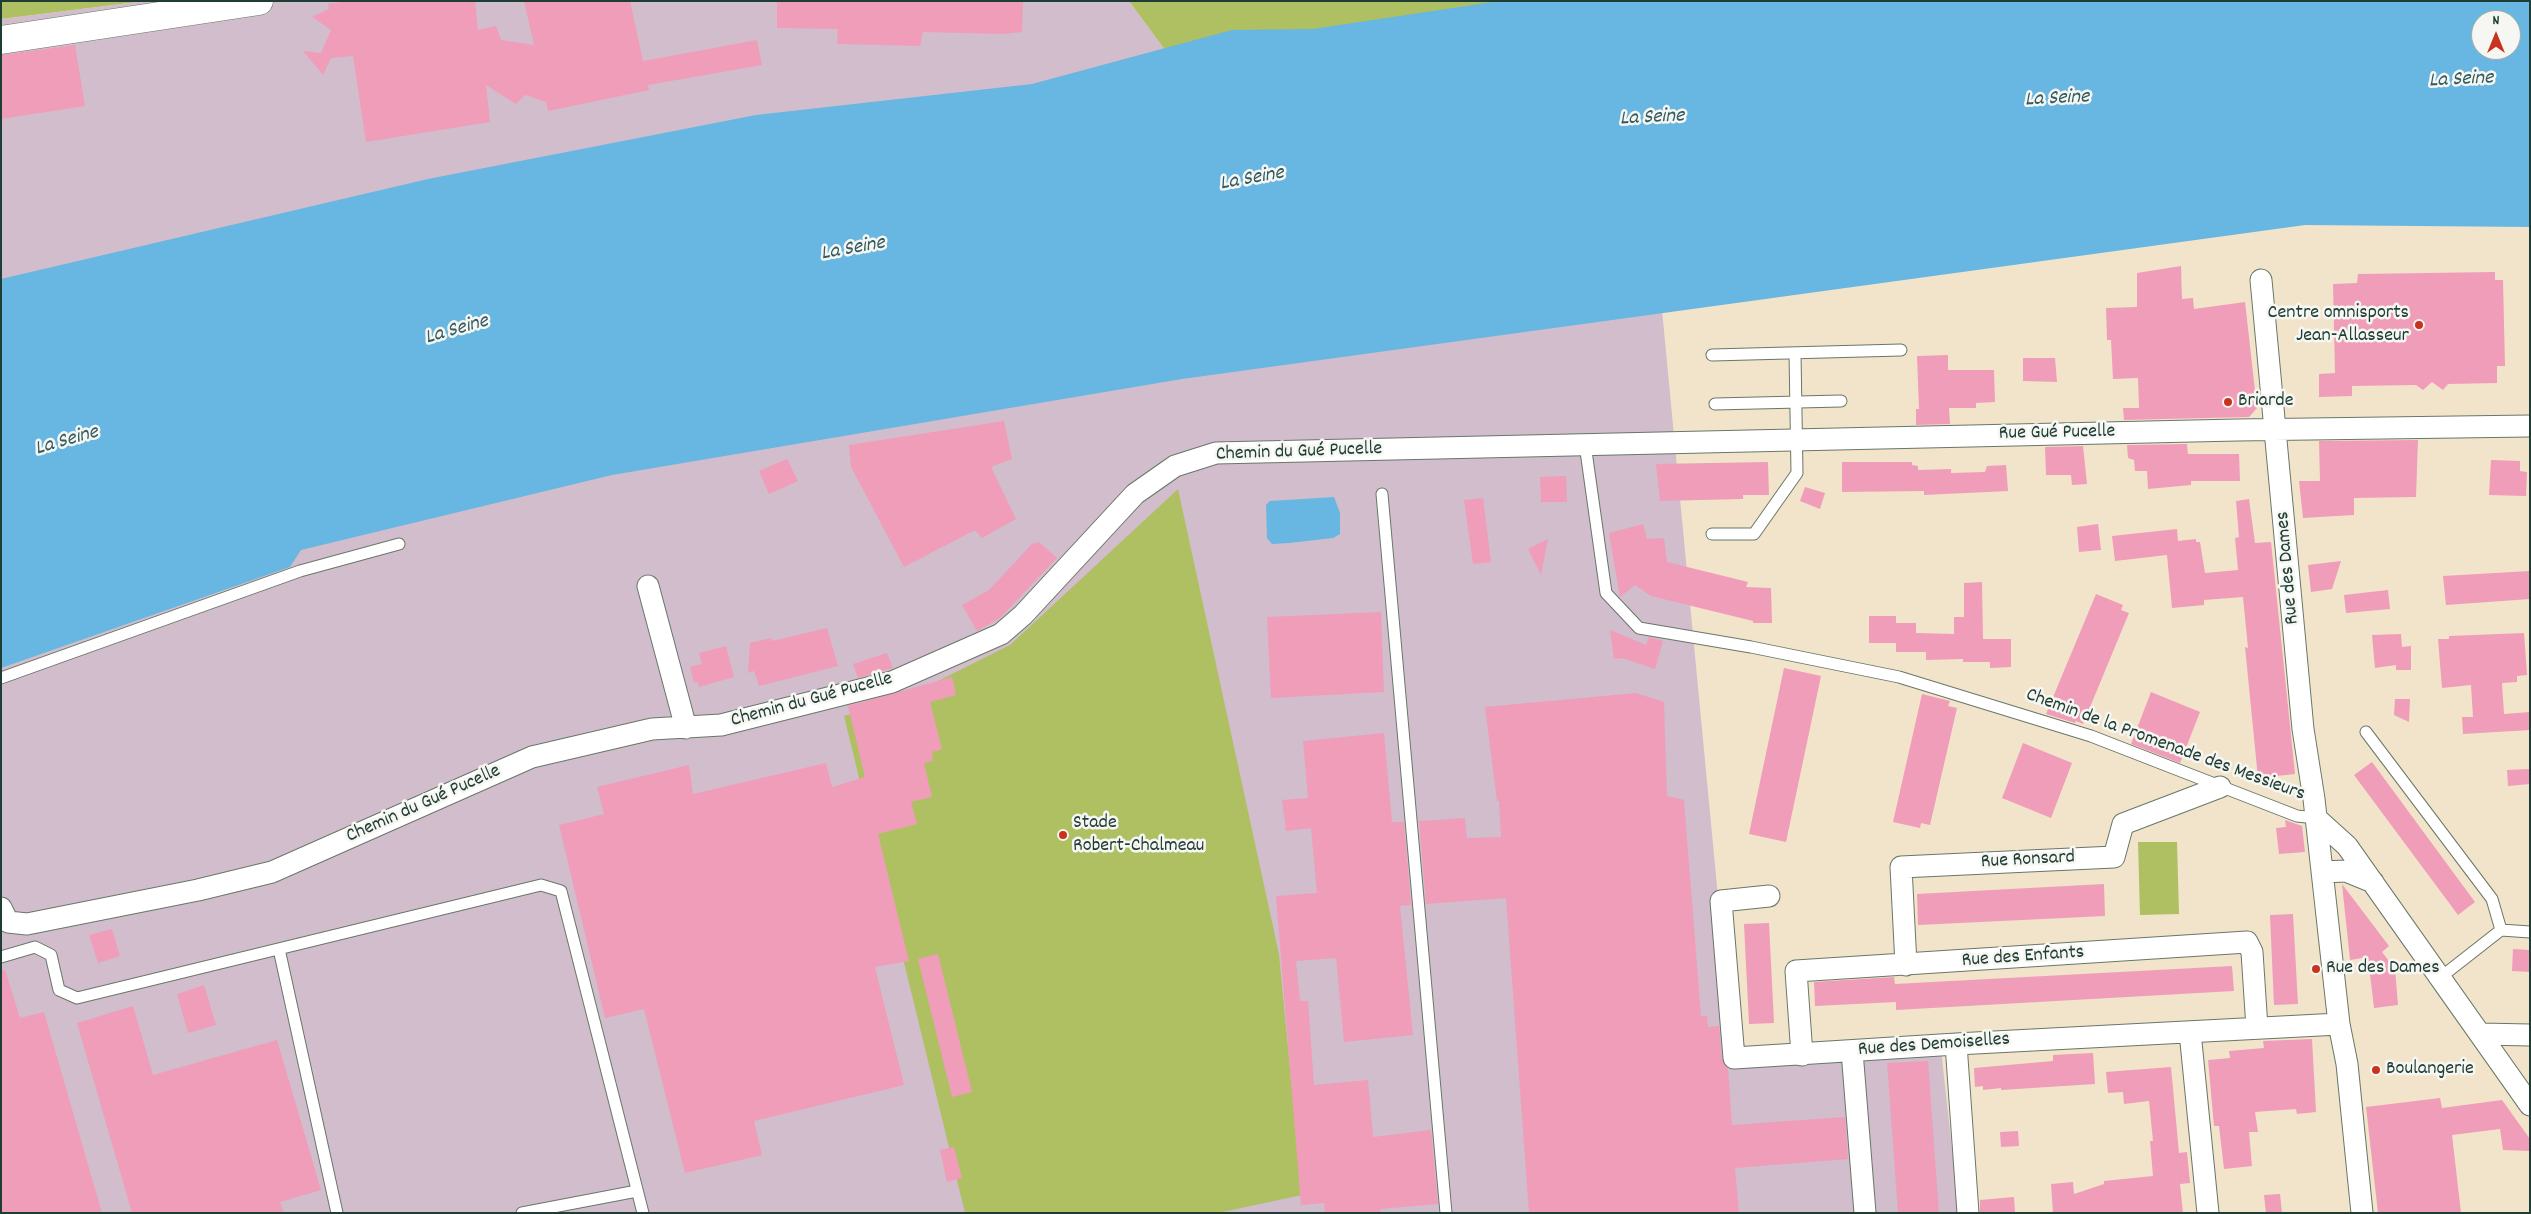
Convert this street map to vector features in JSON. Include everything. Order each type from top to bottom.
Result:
[{"type":"main road","points":[[1,40],[259,1]]},
{"type":"street","name":"Rue des Dames","points":[[2261,280],[2303,729],[2316,818],[2339,1024],[2347,1064],[2362,1213]]},
{"type":"street","name":"Rue Gué Pucelle","points":[[1585,444],[2530,426]]},
{"type":"street","name":"Chemin du Gué Pucelle","points":[[1,908],[8,922],[28,924],[198,890],[272,872],[532,757],[652,729],[722,725],[892,682],[1001,634],[1023,615],[1135,494],[1174,466],[1216,453],[1585,444]]},
{"type":"street","points":[[648,586],[686,728]]},
{"type":"street","name":"Rue Ronsard","points":[[1906,965],[1901,867],[2114,857],[2123,824],[2220,787]]},
{"type":"street","points":[[2316,818],[2347,846],[2374,882],[2530,1105]]},
{"type":"street","points":[[2322,872],[2346,871],[2374,882]]},
{"type":"street","name":"Rue des Demoiselles","points":[[1769,896],[1721,901],[1734,1058],[1956,1044],[2339,1024]]},
{"type":"street","name":"Rue des Enfants","points":[[1802,1055],[1796,971],[2247,942],[2252,952],[2257,1028]]},
{"type":"street","points":[[2190,1032],[2208,1213]]},
{"type":"street","points":[[2480,1034],[2530,1035]]},
{"type":"street","points":[[1956,1044],[1968,1213]]},
{"type":"street","points":[[1852,1052],[1866,1213]]},
{"type":"lane","points":[[1712,355],[1901,350]]},
{"type":"lane","points":[[1712,534],[1754,534],[1797,473],[1798,440],[1795,353]]},
{"type":"lane","points":[[1715,404],[1841,401]]},
{"type":"lane","name":"Chemin de la Promenade des Messieurs","points":[[1585,444],[1606,593],[1639,628],[1751,647],[1899,677],[2091,736],[2172,765],[2220,787],[2297,816],[2316,818]]},
{"type":"lane","points":[[1382,494],[1446,1213]]},
{"type":"lane","points":[[1,678],[300,571],[399,544]]},
{"type":"lane","points":[[2366,732],[2492,899],[2502,930]]},
{"type":"lane","points":[[1,957],[35,947],[51,955],[59,990],[77,998],[541,885],[561,891],[642,1213]]},
{"type":"lane","points":[[2441,977],[2502,930],[2530,932]]},
{"type":"lane","points":[[279,949],[337,1213]]},
{"type":"lane","points":[[522,1213],[637,1191]]},
{"type":"shaded area","points":[[145,1],[1129,1],[1171,58],[1,305],[1,19]]},
{"type":"shaded area","points":[[1662,310],[1733,1054],[1940,1040],[1959,1213],[1,1213],[1,648],[307,527],[1209,339]]},
{"type":"green space","points":[[1,1],[145,1],[1,19]]},
{"type":"green space","points":[[1129,1],[1555,1],[1171,58]]},
{"type":"green space","name":"Stade Robert-Chalmeau","points":[[1178,489],[1279,954],[1302,1195],[1218,1213],[965,1213],[844,716],[904,698],[1010,645]]},
{"type":"green space","points":[[2138,842],[2177,842],[2179,914],[2140,915]]},
{"type":"water","name":"La Seine","points":[[1499,1],[2530,1],[2530,227],[2305,225],[1182,379],[612,475],[301,550],[290,567],[1,668],[1,279],[428,179],[756,115],[1032,84],[1232,30],[1313,29]]},
{"type":"water","points":[[1334,497],[1340,513],[1340,534],[1333,538],[1272,544],[1267,538],[1266,505],[1270,501]]},
{"type":"building","points":[[349,1],[475,1],[478,30],[496,26],[501,40],[534,45],[524,1],[630,1],[643,61],[757,40],[762,65],[648,85],[649,90],[548,111],[546,102],[525,95],[516,104],[486,85],[490,122],[366,142],[353,56],[331,58],[323,75],[303,51],[321,53],[331,30],[312,17],[329,9],[328,4]]},
{"type":"building","points":[[777,1],[1023,1],[1022,32],[1002,34],[923,32],[920,46],[837,44],[838,29],[777,28]]},
{"type":"building","points":[[75,45],[85,106],[1,119],[1,55]]},
{"type":"building","points":[[2181,266],[2182,299],[2193,298],[2194,309],[2245,302],[2257,408],[2249,417],[2124,420],[2123,408],[2139,408],[2138,378],[2113,379],[2111,340],[2107,340],[2106,308],[2137,307],[2137,273]]},
{"type":"building","name":"Centre omnisports Jean-Allasseur","points":[[2495,272],[2495,280],[2503,280],[2505,366],[2497,366],[2497,383],[2448,384],[2443,390],[2432,382],[2423,390],[2416,385],[2352,386],[2352,396],[2319,397],[2319,374],[2335,373],[2333,284],[2357,283],[2358,274]]},
{"type":"building","points":[[1948,355],[1948,370],[1994,370],[1995,402],[1976,403],[1976,408],[1949,408],[1950,424],[1916,425],[1916,409],[1919,409],[1917,356]]},
{"type":"building","points":[[2023,358],[2055,358],[2057,382],[2023,381]]},
{"type":"building","points":[[1004,421],[1012,459],[991,467],[1016,519],[982,538],[975,530],[904,567],[851,467],[849,445]]},
{"type":"building","points":[[2418,440],[2416,497],[2354,498],[2354,515],[2303,518],[2299,481],[2320,481],[2319,441]]},
{"type":"building","points":[[2187,444],[2188,454],[2239,454],[2240,481],[2191,481],[2191,485],[2148,489],[2147,471],[2135,471],[2134,460],[2128,458],[2127,445]]},
{"type":"building","points":[[2083,446],[2087,484],[2072,485],[2071,475],[2046,475],[2045,447]]},
{"type":"building","points":[[787,459],[798,481],[769,494],[759,471]]},
{"type":"building","points":[[2491,460],[2520,461],[2520,471],[2527,472],[2526,496],[2489,495]]},
{"type":"building","points":[[1768,462],[1769,495],[1743,495],[1743,499],[1660,501],[1656,464]]},
{"type":"building","points":[[1842,462],[1912,462],[1912,465],[1918,466],[1918,470],[1951,469],[1951,473],[1985,472],[1987,466],[2006,465],[2008,491],[1924,495],[1924,491],[1842,492]]},
{"type":"building","points":[[1566,476],[1567,502],[1541,502],[1540,477]]},
{"type":"building","points":[[1805,487],[1825,493],[1820,509],[1800,501]]},
{"type":"building","points":[[1483,498],[1491,562],[1473,564],[1464,500]]},
{"type":"building","points":[[2249,499],[2255,543],[2271,542],[2295,774],[2258,778],[2245,647],[2248,648],[2243,597],[2204,600],[2204,605],[2172,608],[2167,555],[2115,561],[2112,536],[2177,529],[2178,541],[2196,539],[2196,542],[2200,542],[2205,573],[2238,570],[2235,538],[2239,537],[2236,501]]},
{"type":"building","points":[[1643,524],[1647,539],[1664,538],[1667,562],[1748,582],[1746,587],[1771,588],[1772,623],[1753,623],[1753,621],[1651,596],[1635,585],[1620,597],[1609,533]]},
{"type":"building","points":[[2098,524],[2101,550],[2079,552],[2077,527]]},
{"type":"building","points":[[1548,539],[1541,575],[1528,549]]},
{"type":"building","points":[[1039,542],[1057,558],[1000,618],[977,631],[962,605],[989,590],[1032,544]]},
{"type":"building","points":[[2341,561],[2332,589],[2311,592],[2308,565]]},
{"type":"building","points":[[2530,571],[2530,599],[2446,605],[2443,576]]},
{"type":"building","points":[[1982,582],[1983,639],[2011,639],[2011,667],[1990,668],[1990,662],[1963,662],[1963,659],[1926,660],[1926,652],[1896,652],[1896,643],[1869,643],[1869,616],[1896,616],[1896,623],[1916,623],[1916,633],[1954,634],[1954,617],[1964,617],[1964,583]]},
{"type":"building","points":[[2388,590],[2390,609],[2346,613],[2344,595]]},
{"type":"building","points":[[2096,594],[2123,605],[2121,610],[2129,613],[2083,724],[2076,721],[2075,723],[2046,714]]},
{"type":"building","points":[[1381,612],[1384,692],[1271,698],[1267,617]]},
{"type":"building","points":[[827,628],[838,666],[759,686],[754,671],[748,673],[750,643],[771,638],[772,641]]},
{"type":"building","points":[[1610,630],[1646,645],[1649,637],[1663,641],[1655,669],[1622,658],[1614,659]]},
{"type":"building","points":[[2524,633],[2527,675],[2517,676],[2517,682],[2502,683],[2504,714],[2530,712],[2530,730],[2463,734],[2462,717],[2473,717],[2471,685],[2442,688],[2438,639],[2449,639],[2449,636]]},
{"type":"building","points":[[2401,634],[2402,647],[2411,646],[2411,670],[2396,670],[2396,665],[2375,668],[2372,635]]},
{"type":"building","points":[[726,646],[734,677],[699,687],[698,682],[694,683],[690,667],[702,664],[699,653]]},
{"type":"building","points":[[887,653],[893,668],[858,678],[853,664]]},
{"type":"building","points":[[1784,668],[1821,676],[1786,842],[1749,834]]},
{"type":"building","points":[[952,677],[956,695],[930,702],[942,749],[932,752],[933,761],[924,763],[932,797],[911,802],[917,824],[878,834],[909,961],[875,967],[904,1085],[754,1121],[762,1155],[685,1173],[644,1009],[605,1018],[559,825],[604,814],[597,787],[689,765],[693,794],[826,763],[832,787],[865,777],[848,706]]},
{"type":"building","points":[[2151,692],[2200,712],[2180,763],[2131,744]]},
{"type":"building","points":[[1636,693],[1664,702],[1667,796],[1684,800],[1701,1016],[1707,1016],[1708,1027],[1719,1026],[1722,1059],[1728,1069],[1732,1125],[1845,1117],[1848,1159],[1735,1168],[1739,1213],[1529,1213],[1506,898],[1426,904],[1419,821],[1465,818],[1467,838],[1501,837],[1499,801],[1497,801],[1485,707]]},
{"type":"building","points":[[1922,694],[1950,701],[1948,706],[1957,708],[1930,825],[1921,823],[1920,828],[1893,822]]},
{"type":"building","points":[[2395,699],[2410,699],[2409,722],[2394,715]]},
{"type":"building","points":[[1384,733],[1392,822],[1404,822],[1411,905],[1400,906],[1413,1035],[1344,1042],[1336,958],[1296,961],[1300,1001],[1308,1001],[1314,1085],[1368,1080],[1373,1137],[1431,1130],[1438,1204],[1380,1209],[1381,1213],[1325,1213],[1324,1203],[1301,1205],[1276,896],[1317,893],[1311,828],[1286,831],[1282,800],[1308,798],[1303,741]]},
{"type":"building","points":[[2023,743],[2072,763],[2051,818],[2002,798]]},
{"type":"building","points":[[2372,762],[2475,902],[2458,915],[2354,775]]},
{"type":"building","points":[[2530,769],[2530,784],[2508,786],[2507,770]]},
{"type":"building","points":[[2285,820],[2302,826],[2305,852],[2279,854],[2276,828],[2286,827]]},
{"type":"building","points":[[2104,884],[2105,916],[1918,925],[1917,894]]},
{"type":"building","points":[[2342,884],[2389,946],[2382,952],[2395,969],[2398,1005],[2374,1008],[2368,957],[2350,960]]},
{"type":"building","points":[[2293,914],[2298,1004],[2274,1005],[2270,915]]},
{"type":"building","points":[[1769,923],[1774,1023],[1749,1024],[1744,924]]},
{"type":"building","points":[[112,929],[120,956],[98,963],[89,935]]},
{"type":"building","points":[[2513,949],[2530,950],[2530,972],[2512,971]]},
{"type":"building","points":[[938,954],[972,1092],[952,1097],[918,959]]},
{"type":"building","points":[[2232,966],[2234,991],[1896,1010],[1896,1002],[1815,1006],[1814,982],[1894,977],[1895,984]]},
{"type":"building","points":[[5,970],[20,1018],[44,1012],[102,1213],[1,1213],[1,971]]},
{"type":"building","points":[[204,985],[216,1025],[188,1033],[177,994]]},
{"type":"building","points":[[133,1006],[153,1075],[277,1040],[321,1190],[280,1202],[284,1213],[132,1213],[77,1023]]},
{"type":"building","points":[[2312,1039],[2316,1112],[2297,1114],[2296,1109],[2255,1112],[2258,1132],[2249,1132],[2252,1166],[2224,1169],[2219,1126],[2214,1126],[2208,1060],[2230,1058],[2229,1051],[2264,1048],[2263,1041]]},
{"type":"building","points":[[2093,1053],[2095,1084],[2001,1090],[2001,1088],[1983,1090],[1983,1086],[1975,1087],[1974,1068],[2053,1061],[2053,1055]]},
{"type":"building","points":[[1928,1061],[1939,1213],[1898,1213],[1887,1063]]},
{"type":"building","points":[[2171,1067],[2179,1153],[2187,1152],[2190,1183],[2180,1184],[2183,1213],[2053,1213],[2051,1184],[2073,1182],[2074,1194],[2104,1184],[2104,1181],[2153,1176],[2150,1141],[2153,1141],[2149,1101],[2124,1104],[2123,1092],[2108,1093],[2106,1072]]},
{"type":"building","points":[[2440,1098],[2442,1108],[2502,1100],[2530,1139],[2530,1151],[2503,1150],[2500,1129],[2452,1135],[2461,1213],[2378,1213],[2366,1107]]},
{"type":"building","points":[[2018,1131],[2019,1146],[2001,1147],[2000,1132]]},
{"type":"building","points":[[954,1147],[962,1178],[947,1182],[940,1150]]},
{"type":"building","points":[[2280,1194],[2282,1213],[2266,1213],[2264,1195]]},
{"type":"building","points":[[2014,1197],[2015,1213],[1980,1213],[1980,1200]]},
{"type":"place","name":"Centre omnisports Jean-Allasseur","points":[[2419,325]]},
{"type":"place","name":"Briarde","points":[[2228,402]]},
{"type":"place","name":"Stade Robert-Chalmeau","points":[[1063,835]]},
{"type":"place","name":"Rue des Dames","points":[[2316,969]]},
{"type":"place","name":"Boulangerie","points":[[2376,1070]]}]
